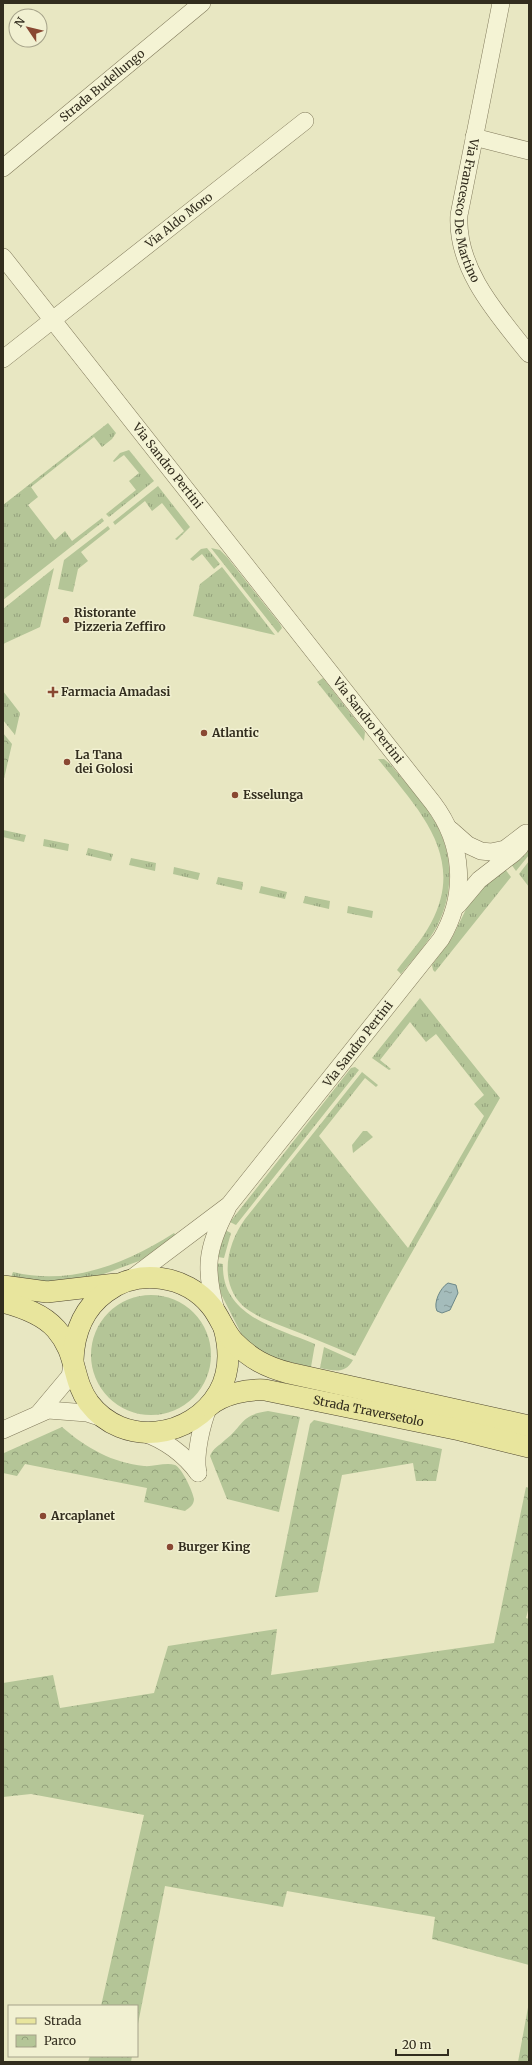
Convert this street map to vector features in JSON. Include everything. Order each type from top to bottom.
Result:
[{"type":"main road","name":"Strada Traversetolo","points":[[3,1286],[47,1292],[125,1282],[144,1278],[156,1278],[181,1283],[202,1297],[233,1341],[259,1363],[272,1369],[529,1426]]},
{"type":"main road","name":"Strada Traversetolo","points":[[73,1360],[75,1337],[84,1315],[99,1297],[125,1282]]},
{"type":"main road","name":"Strada Traversetolo","points":[[3,1302],[31,1311],[48,1321],[66,1342],[73,1360],[78,1383],[83,1394],[97,1412],[107,1420],[122,1428],[139,1432],[163,1432],[174,1430],[197,1418],[210,1406],[221,1399],[245,1391],[265,1390],[460,1430],[529,1447]]},
{"type":"main road","name":"Strada Traversetolo","points":[[210,1406],[221,1389],[228,1365],[227,1340],[221,1322]]},
{"type":"street","name":"Strada Budellungo","points":[[3,168],[202,3]]},
{"type":"street","name":"Via Francesco De Martino","points":[[501,3],[458,215],[458,231],[465,262],[499,316],[529,354]]},
{"type":"street","name":"Via Aldo Moro","points":[[3,359],[305,121]]},
{"type":"street","points":[[474,138],[529,151]]},
{"type":"street","name":"Via Sandro Pertini","points":[[3,257],[433,803],[447,824],[455,845],[460,868],[458,896],[452,918],[436,946],[229,1205],[125,1282]]},
{"type":"street","points":[[447,824],[462,841],[481,850]]},
{"type":"street","points":[[528,831],[520,847],[514,854],[484,875],[475,880],[470,880],[463,875],[460,868],[462,859],[468,853],[481,850],[500,851],[528,831]]},
{"type":"street","points":[[452,918],[464,897],[484,875]]},
{"type":"street","name":"Via Sandro Pertini","points":[[221,1322],[207,1269],[214,1240],[229,1205]]},
{"type":"street","points":[[39,1413],[70,1376],[73,1360]]},
{"type":"street","points":[[139,1432],[161,1440],[191,1463],[198,1473],[199,1445],[203,1420],[210,1406]]},
{"type":"street","points":[[3,1430],[48,1410],[87,1413],[107,1420]]},
{"type":"green space","points":[[108,423],[116,433],[112,439],[102,447],[94,437],[31,487],[38,497],[28,505],[55,540],[65,531],[72,541],[102,518],[104,521],[3,600],[3,505]]},
{"type":"green space","points":[[129,450],[154,481],[109,517],[106,514],[136,490],[129,481],[139,473],[124,455],[114,462],[113,461],[120,453]]},
{"type":"green space","points":[[158,486],[190,527],[177,540],[175,539],[184,531],[162,503],[152,511],[145,501],[115,525],[113,522]]},
{"type":"green space","points":[[108,526],[110,529],[81,552],[88,561],[78,569],[73,592],[58,589],[64,560]]},
{"type":"green space","points":[[207,548],[220,564],[214,569],[202,554],[193,561],[190,559],[201,549]]},
{"type":"green space","points":[[211,548],[220,550],[227,557],[280,624],[282,628],[278,633]]},
{"type":"green space","points":[[222,567],[275,635],[193,616],[200,584]]},
{"type":"green space","points":[[54,568],[40,627],[3,644],[3,609]]},
{"type":"green space","points":[[323,678],[365,732],[364,741],[317,682]]},
{"type":"green space","points":[[3,691],[20,713],[15,735],[3,720]]},
{"type":"green space","points":[[3,733],[12,744],[3,783]]},
{"type":"green space","points":[[378,759],[384,759],[390,764],[414,792],[430,814],[442,835],[449,863],[448,892],[440,920],[426,943],[401,974],[397,970],[431,923],[441,899],[443,876],[440,855],[433,834],[408,796]]},
{"type":"green space","points":[[3,830],[26,835],[24,842],[3,837]]},
{"type":"green space","points":[[44,839],[69,844],[68,851],[43,846]]},
{"type":"green space","points":[[529,843],[529,855],[516,871],[511,864]]},
{"type":"green space","points":[[88,848],[113,854],[111,861],[86,855]]},
{"type":"green space","points":[[131,858],[156,863],[155,871],[129,865]]},
{"type":"green space","points":[[529,861],[529,887],[519,874]]},
{"type":"green space","points":[[174,867],[200,873],[198,880],[173,874]]},
{"type":"green space","points":[[505,869],[511,877],[435,972],[432,965],[452,938],[472,897]]},
{"type":"green space","points":[[218,877],[243,882],[242,890],[216,884]]},
{"type":"green space","points":[[261,886],[287,892],[285,899],[259,893]]},
{"type":"green space","points":[[305,896],[330,901],[329,909],[303,903]]},
{"type":"green space","points":[[348,906],[373,911],[372,918],[347,913]]},
{"type":"green space","points":[[420,998],[500,1098],[387,1296],[355,1356],[264,1319],[243,1306],[235,1296],[230,1286],[228,1263],[230,1251],[245,1219],[362,1072],[378,1085],[376,1087],[365,1078],[319,1136],[408,1248],[484,1116],[474,1104],[484,1095],[436,1034],[426,1042],[410,1022],[380,1060],[391,1069],[389,1070],[372,1058]]},
{"type":"green space","points":[[355,1067],[359,1070],[236,1225],[230,1222],[351,1068]]},
{"type":"green space","points":[[363,1131],[367,1131],[373,1137],[353,1153],[352,1145]]},
{"type":"green space","points":[[225,1230],[231,1233],[224,1258],[218,1257]]},
{"type":"green space","points":[[174,1233],[178,1238],[139,1261],[93,1278],[61,1285],[11,1277],[13,1272],[35,1276],[56,1276],[77,1274],[97,1269],[117,1263]]},
{"type":"green space","points":[[216,1263],[223,1264],[225,1282],[231,1296],[241,1308],[254,1318],[315,1344],[311,1367],[268,1357],[243,1337],[221,1294]]},
{"type":"green space","points":[[151,1295],[163,1296],[174,1300],[184,1305],[193,1313],[201,1322],[206,1332],[210,1343],[210,1367],[206,1378],[201,1388],[193,1397],[184,1405],[174,1410],[163,1414],[151,1415],[139,1414],[128,1410],[118,1405],[109,1397],[101,1388],[96,1378],[92,1367],[91,1355],[92,1343],[96,1332],[101,1322],[109,1313],[118,1305],[128,1300],[139,1296]]},
{"type":"green space","points":[[324,1347],[353,1360],[347,1368],[339,1370],[320,1368]]},
{"type":"green space","points":[[268,1411],[300,1417],[279,1512],[227,1499],[210,1456],[214,1449],[231,1435],[243,1421],[252,1415]]},
{"type":"green space","points":[[314,1420],[442,1449],[436,1481],[416,1481],[413,1463],[342,1475],[318,1592],[275,1597],[310,1424]]},
{"type":"green space","points":[[62,1427],[90,1448],[121,1462],[144,1466],[168,1464],[175,1465],[184,1475],[189,1486],[194,1499],[192,1505],[185,1511],[144,1502],[147,1488],[25,1464],[17,1476],[3,1473],[4,1453]]},
{"type":"green space","points":[[526,1487],[529,1488],[529,1607],[526,1618],[529,1619],[529,1965],[432,1939],[435,1917],[287,1891],[283,1907],[165,1886],[138,2024],[138,2005],[101,2005],[144,1815],[31,1794],[3,1797],[3,1683],[53,1675],[60,1708],[154,1693],[168,1646],[277,1629],[271,1675],[494,1643]]},
{"type":"green space","points":[[529,2002],[529,2062],[518,2062]]},
{"type":"green space","points":[[90,2057],[132,2057],[131,2062],[88,2062]]},
{"type":"water","points":[[448,1283],[456,1285],[458,1293],[450,1310],[442,1313],[437,1311],[436,1304],[442,1288]]},
{"type":"place","name":"Ristorante Pizzeria Zeffiro","points":[[66,620]]},
{"type":"place","name":"Farmacia Amadasi","points":[[53,692]]},
{"type":"place","name":"Atlantic","points":[[204,733]]},
{"type":"place","name":"La Tana dei Golosi","points":[[67,762]]},
{"type":"place","name":"Esselunga","points":[[235,795]]},
{"type":"place","name":"Arcaplanet","points":[[43,1516]]},
{"type":"place","name":"Burger King","points":[[170,1547]]}]
